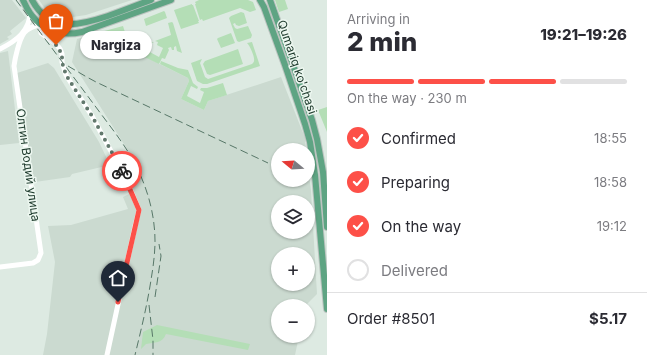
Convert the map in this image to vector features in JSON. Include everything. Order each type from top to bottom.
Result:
[{"type":"main road","points":[[23,0],[30,12],[41,25],[48,29],[68,34],[77,33],[170,0]]},
{"type":"main road","points":[[32,0],[38,10],[48,19],[61,24],[71,25],[99,19],[152,0]]},
{"type":"main road","name":"Qumariq ko'chasi","points":[[260,0],[264,7],[305,124],[313,158],[325,271],[327,309]]},
{"type":"main road","name":"Qumariq ko'chasi","points":[[270,0],[312,120],[323,172],[327,227]]},
{"type":"main road","points":[[285,65],[292,62]]},
{"type":"street","name":"Олтин Водий улица","points":[[0,267],[33,263],[38,260],[42,253],[15,76],[15,63],[19,43],[29,22],[30,12]]},
{"type":"street","points":[[0,49],[32,27],[41,25],[41,33],[60,49],[66,75],[92,116],[126,179],[139,210],[108,355]]},
{"type":"street","points":[[9,44],[14,46],[17,52]]},
{"type":"shaded area","points":[[0,0],[12,0],[26,18],[10,31],[12,34],[7,37],[9,39],[0,44]]},
{"type":"shaded area","points":[[39,0],[132,0],[86,15],[66,18],[46,10]]},
{"type":"shaded area","points":[[97,33],[188,78],[189,81],[181,99],[204,110],[208,101],[281,77],[305,138],[305,143],[271,143],[271,187],[311,187],[311,195],[271,195],[271,239],[314,239],[314,247],[271,247],[271,291],[315,291],[315,260],[317,294],[312,299],[271,299],[271,343],[298,343],[295,355],[43,355],[47,334],[55,262],[48,226],[71,225],[128,209],[123,197],[129,194],[119,169],[134,160],[72,62],[77,39]]},
{"type":"shaded area","points":[[8,51],[19,143],[0,145],[0,53]]},
{"type":"shaded area","points":[[48,63],[54,68],[99,142],[110,165],[72,174],[70,177],[35,182],[30,152],[27,145],[17,73]]},
{"type":"green space","points":[[199,0],[248,0],[253,2],[256,10],[250,12],[240,8],[203,21],[202,19],[200,20],[195,4],[195,2]]},
{"type":"green space","points":[[275,0],[285,0],[288,9],[279,12]]},
{"type":"green space","points":[[192,4],[199,23],[181,29],[174,10]]},
{"type":"green space","points":[[164,11],[167,18],[146,26],[144,19]]},
{"type":"green space","points":[[241,12],[244,13],[247,23],[239,26],[235,23],[233,24],[237,29],[248,26],[252,35],[251,38],[239,42],[237,41],[229,18]]},
{"type":"green space","points":[[172,22],[182,53],[177,51],[176,46],[174,47],[174,50],[172,50],[171,47],[168,48],[169,50],[165,59],[162,58],[159,64],[126,48],[140,42],[147,41],[151,42],[154,43],[149,42],[146,50],[159,57],[163,48],[157,45],[158,42],[155,41],[171,35],[168,23]]},
{"type":"green space","points":[[123,26],[129,45],[124,47],[97,33]]},
{"type":"green space","points":[[231,33],[235,43],[221,48],[217,39]]},
{"type":"green space","points":[[252,42],[260,66],[207,84],[197,81],[191,63],[202,59],[200,63],[205,77],[208,79],[252,64],[254,57],[247,43]]},
{"type":"green space","points":[[238,49],[243,64],[210,75],[207,74],[203,64],[205,61]]},
{"type":"green space","points":[[161,61],[178,68],[188,70],[193,83],[198,87],[197,89],[191,86],[187,96],[200,103],[204,92],[200,90],[201,88],[207,88],[223,83],[227,95],[208,101],[204,110],[181,99],[189,81],[188,78],[160,64]]},
{"type":"green space","points":[[327,107],[327,132],[318,110]]},
{"type":"green space","points":[[157,325],[250,344],[248,350],[166,334],[162,340],[155,343],[146,344],[141,349],[143,332]]},
{"type":"railway","points":[[16,0],[116,134],[137,167],[142,179],[152,209],[155,251],[148,299],[135,355]]},
{"type":"railway","points":[[68,66],[96,82],[268,163]]},
{"type":"railway","points":[[155,297],[161,256],[159,244]]},
{"type":"railway","points":[[149,305],[153,355]]},
{"type":"way so far","points":[[56,45],[62,54],[62,62],[66,75],[92,116],[122,171]]},
{"type":"place","name":"Nargiza","points":[[56,45]]},
{"type":"route","points":[[118,302],[139,210],[122,171]]}]
